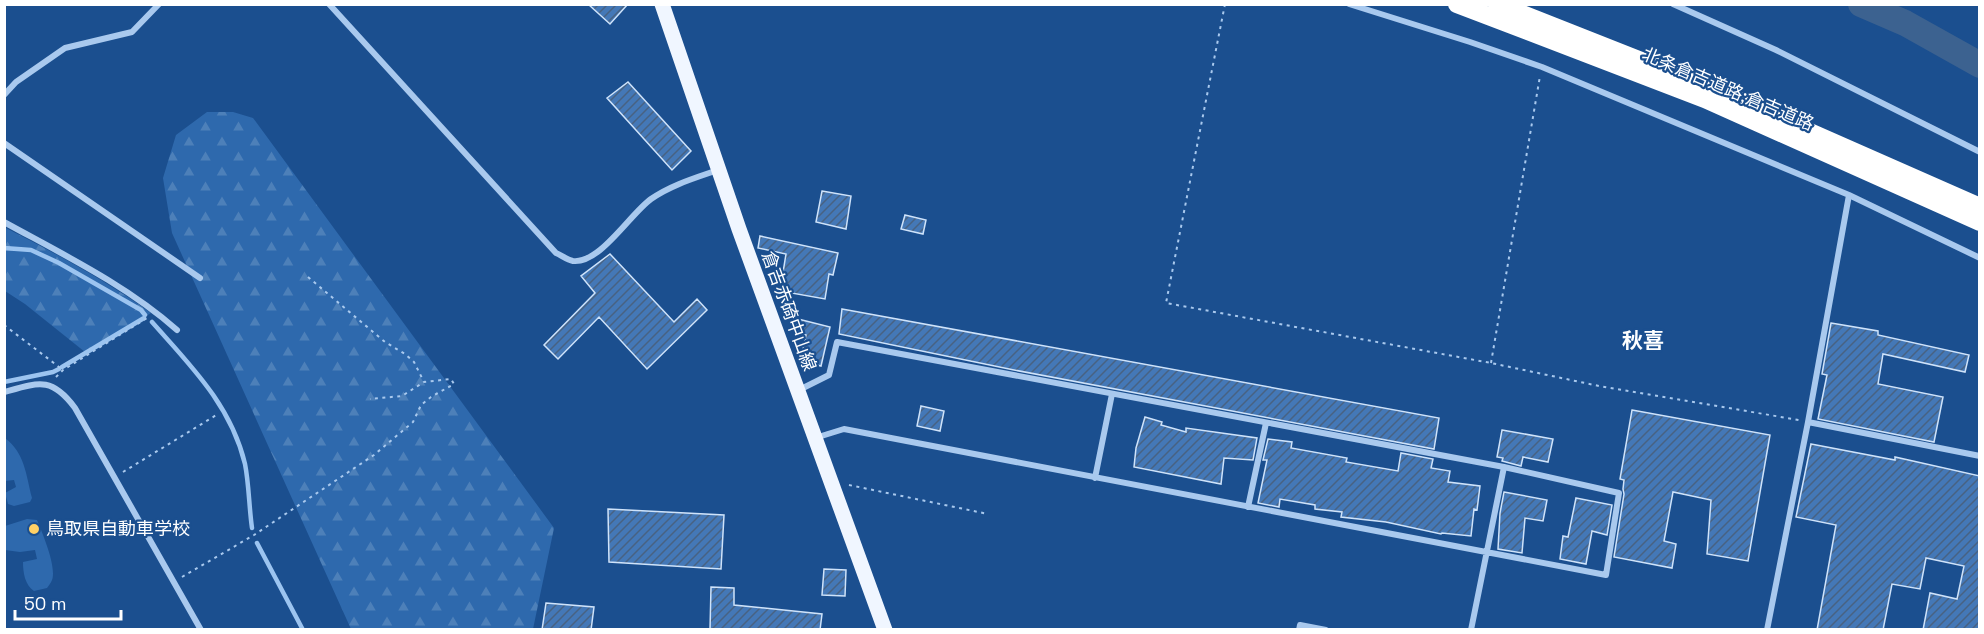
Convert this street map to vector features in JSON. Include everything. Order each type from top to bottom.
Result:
[{"type":"highway","name":"北条倉吉道路;倉吉道路","points":[[1457,4],[1705,99],[1980,222]]},
{"type":"highway","name":"北条倉吉道路;倉吉道路","points":[[1497,4],[1710,88],[1980,207]]},
{"type":"main road","name":"倉吉赤碕中山線","points":[[662,4],[814,438],[885,630]]},
{"type":"street","points":[[4,95],[16,82],[65,48],[132,32],[159,4]]},
{"type":"street","points":[[329,4],[556,253],[573,261],[597,252],[650,200],[688,180],[719,170]]},
{"type":"street","points":[[1349,4],[1542,67],[1849,195],[1980,258]]},
{"type":"street","points":[[1673,4],[1776,50],[1980,152]]},
{"type":"street","points":[[4,143],[200,278]]},
{"type":"street","points":[[1767,630],[1849,195]]},
{"type":"street","points":[[4,222],[114,282],[157,312],[177,330]]},
{"type":"street","points":[[797,390],[829,375],[837,342],[1503,467],[1619,493],[1606,575],[844,429],[814,438]]},
{"type":"street","points":[[4,392],[46,384],[55,387],[66,396],[201,630]]},
{"type":"street","points":[[1095,478],[1112,394]]},
{"type":"street","points":[[1808,422],[1980,456]]},
{"type":"street","points":[[1248,507],[1266,423]]},
{"type":"street","points":[[1471,630],[1503,467]]},
{"type":"street","points":[[1299,630],[1300,625],[1326,630]]},
{"type":"path","points":[[1225,4],[1166,303],[1491,363],[1599,386],[1808,422]]},
{"type":"path","points":[[1491,363],[1542,67]]},
{"type":"path","points":[[308,277],[385,342],[414,362],[424,382]]},
{"type":"path","points":[[55,387],[56,375],[157,312]]},
{"type":"path","points":[[4,325],[63,370]]},
{"type":"path","points":[[173,582],[254,535],[374,455],[413,422],[422,405],[431,397],[454,384],[451,379],[424,382],[402,396],[370,399]]},
{"type":"path","points":[[115,478],[218,414]]},
{"type":"path","points":[[833,491],[849,485],[988,514]]},
{"type":"green space","points":[[207,112],[233,112],[253,118],[554,528],[533,629],[351,629],[172,233],[163,178],[176,135]]},
{"type":"green space","points":[[4,227],[79,267],[151,313],[85,352],[5,291]]},
{"type":"green space","points":[[5,438],[17,450],[24,465],[32,498],[30,502],[14,506],[8,504],[5,493],[16,487],[14,480],[5,481]]},
{"type":"green space","points":[[27,519],[37,520],[48,550],[53,574],[47,588],[34,591],[25,578],[23,562],[37,559],[35,550],[20,552],[5,550],[5,526]]},
{"type":"building","points":[[588,4],[628,4],[610,24]]},
{"type":"building","points":[[628,82],[691,151],[672,170],[607,98]]},
{"type":"building","points":[[822,191],[851,196],[846,229],[816,222]]},
{"type":"building","points":[[905,215],[926,220],[923,234],[901,229]]},
{"type":"building","points":[[760,236],[838,253],[833,275],[829,274],[825,299],[780,291],[786,254],[758,248]]},
{"type":"building","points":[[610,254],[674,322],[697,299],[707,310],[647,369],[599,317],[558,359],[544,345],[595,293],[581,276]]},
{"type":"building","points":[[842,309],[1439,418],[1434,449],[1014,370],[839,334]]},
{"type":"building","points":[[798,319],[830,327],[821,366],[800,361],[806,335],[795,332]]},
{"type":"building","points":[[1831,323],[1878,331],[1878,335],[1969,355],[1965,372],[1883,354],[1878,384],[1943,397],[1934,442],[1818,419],[1827,375],[1822,374]]},
{"type":"building","points":[[921,406],[944,411],[940,431],[917,426]]},
{"type":"building","points":[[1632,410],[1770,435],[1748,561],[1707,554],[1711,500],[1673,492],[1664,541],[1676,544],[1672,568],[1614,557],[1624,494],[1624,480],[1620,479]]},
{"type":"building","points":[[1145,417],[1162,422],[1161,425],[1186,432],[1186,428],[1257,438],[1253,460],[1224,458],[1221,484],[1134,467],[1136,448]]},
{"type":"building","points":[[1502,430],[1553,439],[1548,462],[1523,457],[1521,466],[1502,461],[1503,458],[1497,457]]},
{"type":"building","points":[[1268,439],[1292,442],[1291,448],[1347,458],[1346,462],[1398,471],[1401,453],[1433,459],[1431,468],[1450,471],[1448,482],[1480,486],[1477,510],[1474,509],[1471,536],[1441,534],[1386,522],[1341,517],[1342,512],[1315,509],[1315,505],[1280,499],[1279,507],[1258,503],[1267,460],[1263,460]]},
{"type":"building","points":[[1811,444],[1895,460],[1895,457],[1980,476],[1980,630],[1923,630],[1930,593],[1957,599],[1964,566],[1926,558],[1920,589],[1892,584],[1883,630],[1817,630],[1836,525],[1796,517]]},
{"type":"building","points":[[1504,492],[1547,500],[1543,521],[1525,518],[1522,553],[1498,549]]},
{"type":"building","points":[[1576,498],[1612,505],[1607,535],[1592,531],[1586,564],[1560,559],[1563,536],[1568,537]]},
{"type":"building","points":[[608,509],[724,515],[721,569],[609,562]]},
{"type":"building","points":[[824,569],[846,570],[845,596],[822,595]]},
{"type":"building","points":[[711,587],[734,588],[734,605],[822,614],[820,630],[710,630]]},
{"type":"building","points":[[546,603],[594,607],[591,630],[542,630]]},
{"type":"waterway","points":[[1861,4],[1905,23],[1980,65]]},
{"type":"waterway","points":[[4,248],[31,250],[59,263],[141,310],[145,315]]},
{"type":"waterway","points":[[62,367],[144,318]]},
{"type":"waterway","points":[[152,322],[194,370],[230,423],[245,464],[252,528]]},
{"type":"waterway","points":[[4,382],[59,369]]},
{"type":"waterway","points":[[257,543],[303,630]]},
{"type":"place","name":"鳥取県自動車学校","points":[[34,529]]},
{"type":"district","name":"秋喜","points":[[1643,341]]}]
